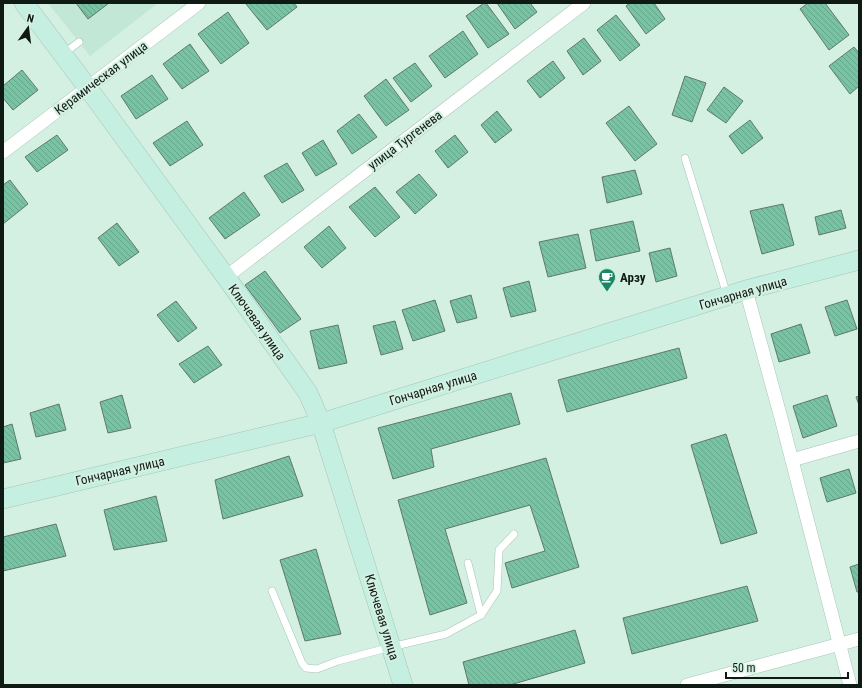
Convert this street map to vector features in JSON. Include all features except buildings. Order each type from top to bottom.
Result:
[{"type":"street","name":"Ключевая улица","points":[[24,3],[226,277],[308,393],[321,423],[403,685]]},
{"type":"street","name":"Керамическая улица","points":[[3,152],[200,3]]},
{"type":"street","name":"улица Тургенева","points":[[226,277],[584,3]]},
{"type":"street","name":"Гончарная улица","points":[[3,498],[321,423],[746,290],[859,260]]},
{"type":"street","points":[[746,290],[850,685]]},
{"type":"street","points":[[792,460],[859,441]]},
{"type":"street","points":[[687,685],[859,639]]},
{"type":"lane","points":[[63,54],[79,42]]},
{"type":"lane","points":[[685,158],[728,296]]},
{"type":"lane","points":[[272,591],[302,663],[306,668],[316,669],[391,647],[446,634],[481,615],[497,591],[499,550],[514,534]]},
{"type":"lane","points":[[468,563],[481,615]]},
{"type":"shaded area","points":[[48,3],[158,3],[90,56]]},
{"type":"place","name":"Арзу","points":[[607,292]]}]
